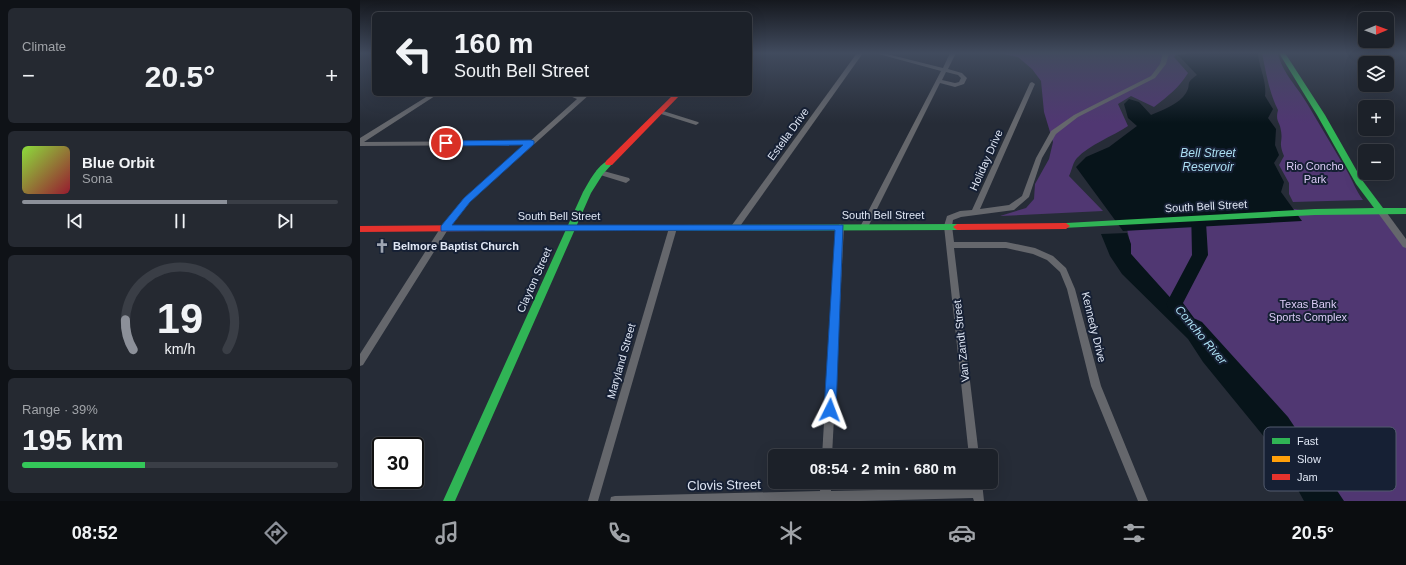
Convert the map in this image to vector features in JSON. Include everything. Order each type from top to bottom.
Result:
[{"type":"main road","points":[[1296,76],[1321,115],[1358,182],[1381,211]]},
{"type":"main road","name":"Clayton Street","points":[[449,501],[587,192],[600,172],[676,96]]},
{"type":"main road","name":"South Bell Street","points":[[360,229],[1080,226],[1315,212],[1406,211]]},
{"type":"street","name":"Estella Drive","points":[[735,227],[843,76]]},
{"type":"street","points":[[864,227],[940,76]]},
{"type":"street","points":[[938,81],[955,85],[962,83],[964,78],[962,76]]},
{"type":"street","points":[[948,226],[950,218],[960,214],[1011,208],[1025,198],[1039,158],[1053,133],[1076,116],[1153,76]]},
{"type":"street","name":"Holiday Drive","points":[[975,212],[1032,84]]},
{"type":"street","points":[[360,143],[432,96]]},
{"type":"street","points":[[360,362],[444,229],[467,200],[584,96]]},
{"type":"street","points":[[660,112],[696,123]]},
{"type":"street","points":[[360,143],[531,143]]},
{"type":"street","points":[[600,172],[626,180]]},
{"type":"street","points":[[1381,211],[1406,244]]},
{"type":"street","name":"Van Zandt Street","points":[[948,226],[973,449]]},
{"type":"street","points":[[828,449],[840,227]]},
{"type":"street","name":"Maryland Street","points":[[593,501],[673,228]]},
{"type":"street","name":"Kennedy Drive","points":[[951,245],[1006,245],[1036,251],[1050,258],[1063,270],[1071,289],[1096,386],[1143,501]]},
{"type":"street","points":[[825,499],[826,489]]},
{"type":"street","name":"Clovis Street","points":[[615,501],[825,499],[978,492]]},
{"type":"green space","points":[[1038,76],[1186,76],[1169,95],[1154,107],[1131,96],[1118,104],[1128,126],[1094,145],[1082,153],[1076,160],[1069,176],[1103,211],[1000,216],[1026,208],[1034,199],[1035,184],[1049,159],[1053,142],[1044,112],[1041,81]]},
{"type":"green space","name":"Rio Concho Park","points":[[1266,76],[1289,76],[1304,98],[1363,200],[1293,202],[1289,194],[1289,183],[1279,165],[1284,156],[1281,147],[1280,128],[1277,119],[1278,110]]},
{"type":"green space","name":"Texas Bank Sports Complex","points":[[1281,207],[1315,212],[1381,211],[1406,245],[1406,501],[1330,501],[1322,491],[1396,491],[1396,427],[1270,427],[1131,254],[1124,215]]},
{"type":"water","name":"Bell Street Reservoir","points":[[1195,76],[1263,76],[1265,96],[1273,109],[1268,118],[1276,129],[1275,145],[1279,155],[1274,163],[1284,182],[1281,192],[1302,221],[1123,231],[1076,167],[1086,157],[1109,147],[1137,126],[1128,118],[1124,104],[1129,99],[1139,102],[1151,115],[1170,106],[1183,97],[1188,90],[1189,82]]},
{"type":"water","points":[[1127,233],[1131,244],[1131,254],[1185,314],[1202,322],[1288,417],[1295,427],[1264,427],[1264,437],[1203,362],[1188,339],[1122,274],[1110,256],[1101,234]]},
{"type":"water","points":[[1299,491],[1337,491],[1344,501],[1304,501]]},
{"type":"waterway","name":"Concho River","points":[[1186,318],[1174,304],[1200,255],[1198,206]]},
{"type":"traffic: fast","points":[[1297,76],[1321,115],[1359,182],[1381,211]]},
{"type":"traffic: fast","points":[[449,501],[587,192],[600,172],[609,163]]},
{"type":"traffic: fast","points":[[1066,226],[1315,212],[1406,211]]},
{"type":"traffic: fast","points":[[674,228],[957,227]]},
{"type":"traffic: slow","points":[[484,228],[674,228]]},
{"type":"traffic: jam","points":[[609,163],[676,96]]},
{"type":"traffic: jam","points":[[957,227],[1066,226]]},
{"type":"traffic: jam","points":[[360,229],[484,228]]},
{"type":"place","name":"Belmore Baptist Church","points":[[382,246]]},
{"type":"route","points":[[446,143],[531,143],[467,200],[444,229],[840,227],[830,410]]}]
